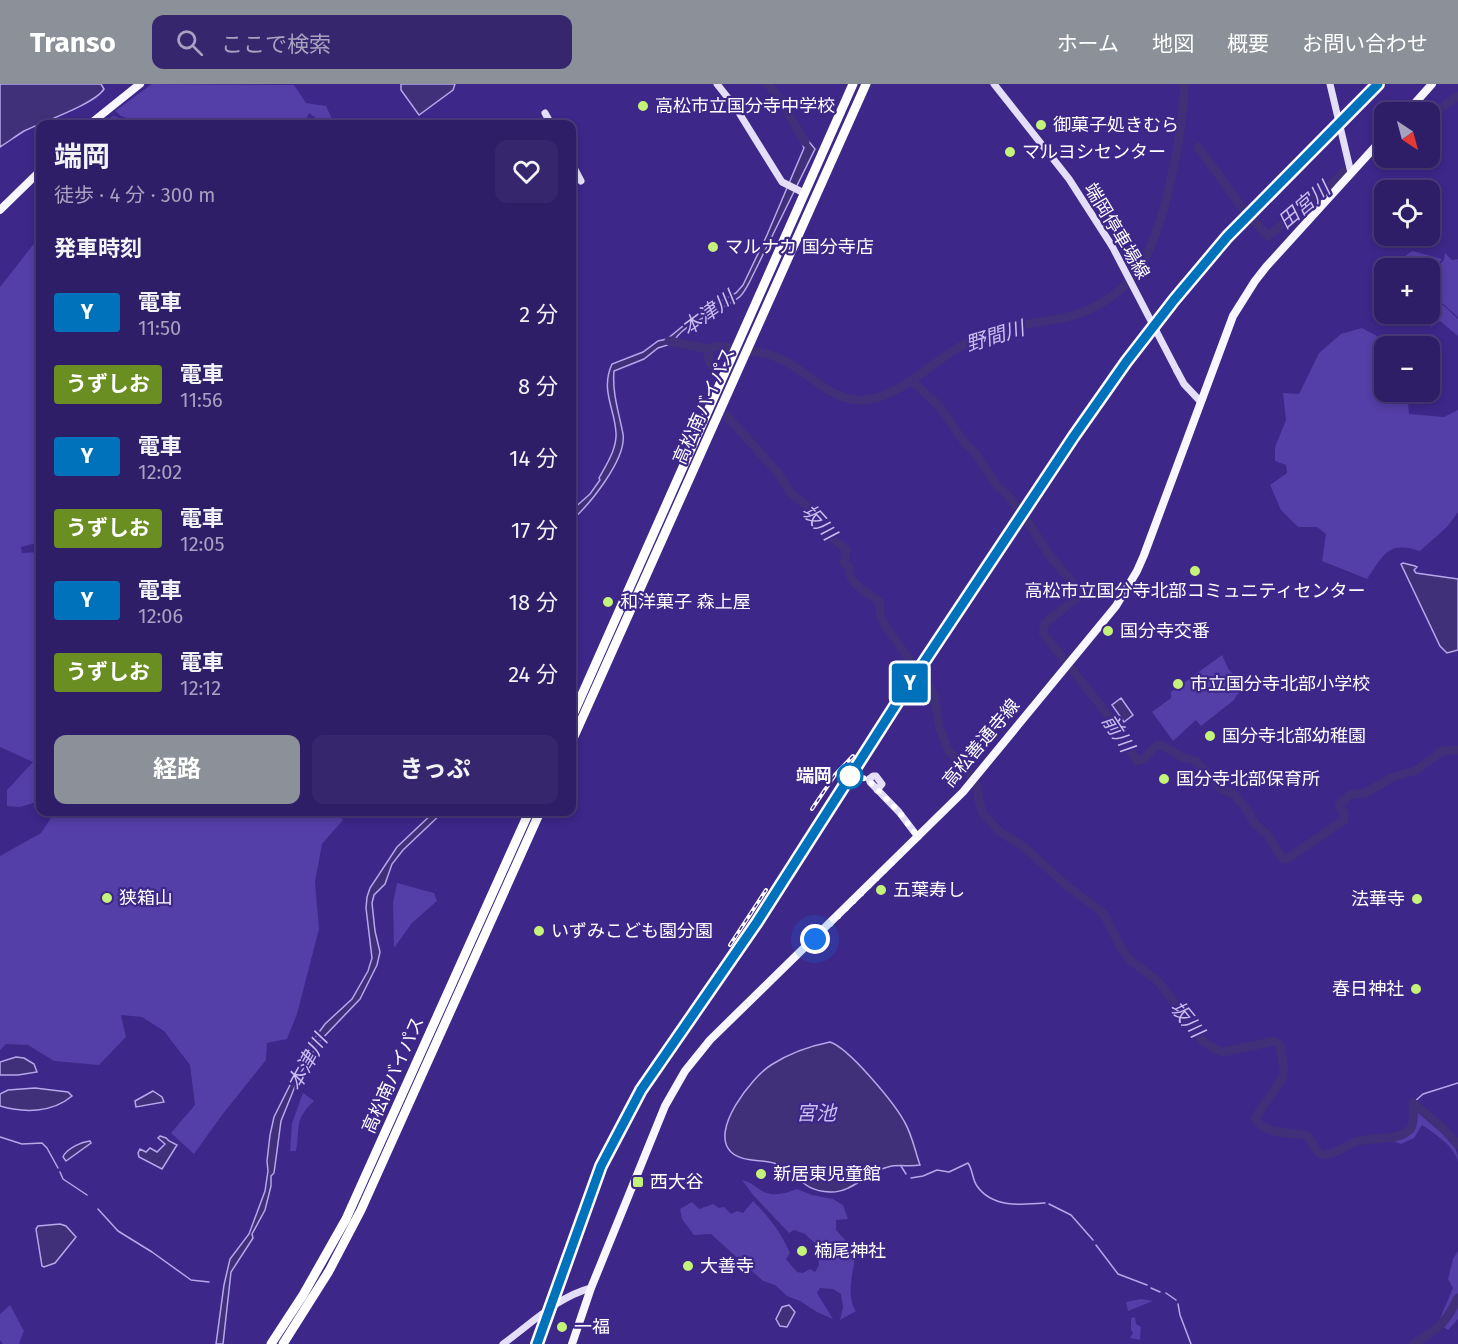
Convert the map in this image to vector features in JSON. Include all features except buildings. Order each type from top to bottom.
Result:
[{"type":"highway","name":"高松南バイパス","points":[[576,708],[738,343],[801,191],[853,84]]},
{"type":"highway","name":"高松南バイパス","points":[[576,732],[866,84]]},
{"type":"highway","name":"高松南バイパス","points":[[271,1344],[303,1295],[346,1219],[527,816]]},
{"type":"highway","name":"高松南バイパス","points":[[283,1344],[329,1271],[361,1210],[538,816]]},
{"type":"main road","points":[[95,120],[140,84]]},
{"type":"main road","points":[[717,84],[736,108],[775,171],[787,185],[801,191]]},
{"type":"main road","name":"端岡停車場線","points":[[994,84],[1069,179],[1112,246],[1184,384],[1200,401]]},
{"type":"main road","points":[[1330,84],[1351,172]]},
{"type":"main road","points":[[1416,102],[1432,84]]},
{"type":"main road","points":[[545,113],[549,120]]},
{"type":"main road","name":"高松善通寺線","points":[[572,1344],[591,1288],[676,1084],[710,1040],[918,837],[974,779],[1097,630],[1127,590],[1144,555],[1230,323],[1255,281],[1374,148]]},
{"type":"main road","points":[[576,172],[581,181]]},
{"type":"main road","points":[[0,210],[36,175]]},
{"type":"main road","points":[[878,790],[918,837]]},
{"type":"main road","points":[[503,1344],[568,1297],[591,1288]]},
{"type":"shaded area","points":[[152,84],[294,85],[306,103],[326,106],[332,120],[318,120],[309,113],[306,120],[134,120],[121,116],[115,111]]},
{"type":"shaded area","points":[[113,116],[126,120],[108,120]]},
{"type":"shaded area","points":[[36,241],[36,543],[21,547],[22,553],[36,552],[36,802],[20,807],[7,806],[7,790],[33,762],[0,747],[0,287]]},
{"type":"shaded area","points":[[1412,251],[1438,258],[1403,258]]},
{"type":"shaded area","points":[[1445,253],[1452,260],[1458,259],[1458,317],[1440,301],[1440,264],[1444,260]]},
{"type":"shaded area","points":[[1440,304],[1458,319],[1458,336],[1440,321]]},
{"type":"shaded area","points":[[1362,328],[1377,336],[1374,336],[1374,402],[1408,402],[1409,414],[1444,417],[1458,410],[1458,512],[1447,527],[1420,551],[1400,548],[1388,552],[1367,579],[1322,561],[1326,534],[1317,527],[1298,527],[1281,510],[1270,485],[1287,473],[1286,465],[1275,461],[1275,447],[1286,420],[1283,393],[1299,394],[1319,353],[1341,334]]},
{"type":"shaded area","points":[[1222,655],[1228,668],[1244,689],[1234,700],[1201,726],[1196,720],[1173,741],[1152,712],[1171,698],[1171,692]]},
{"type":"shaded area","points":[[52,816],[339,816],[343,820],[322,844],[315,882],[319,929],[297,1014],[287,1039],[267,1043],[266,1060],[194,1154],[171,1133],[195,1105],[190,1065],[164,1031],[142,1017],[121,1015],[126,1037],[99,1065],[54,1061],[28,1045],[6,1044],[0,1050],[0,856],[41,833]]},
{"type":"shaded area","points":[[397,883],[434,893],[437,901],[412,923],[394,948],[393,903]]},
{"type":"shaded area","points":[[303,1093],[314,1101],[300,1119],[296,1151],[290,1151],[292,1123]]},
{"type":"shaded area","points":[[1415,1108],[1449,1138],[1457,1152],[1458,1161],[1448,1145],[1422,1125],[1414,1138],[1401,1144],[1390,1140],[1414,1129]]},
{"type":"shaded area","points":[[742,1180],[768,1193],[781,1194],[797,1189],[833,1199],[843,1205],[848,1219],[836,1220],[836,1230],[856,1252],[851,1298],[856,1311],[840,1320],[843,1307],[841,1294],[833,1289],[820,1288],[817,1293],[833,1319],[817,1312],[787,1296],[775,1285],[763,1281],[711,1234],[694,1235],[682,1219],[680,1209],[692,1202],[699,1209],[713,1204],[719,1208],[724,1207],[731,1214],[737,1211],[743,1213],[753,1201],[779,1232],[790,1253],[786,1259],[797,1272],[803,1273],[810,1269],[815,1272],[819,1265],[818,1246],[805,1234],[794,1230],[789,1233]]},
{"type":"shaded area","points":[[1458,1251],[1458,1319],[1448,1330],[1438,1323],[1453,1288],[1448,1279],[1453,1259]]},
{"type":"shaded area","points":[[1141,1299],[1153,1301],[1128,1311],[1126,1302]]},
{"type":"shaded area","points":[[10,1305],[24,1331],[19,1344],[3,1344],[0,1340],[0,1314]]},
{"type":"shaded area","points":[[1135,1317],[1136,1324],[1141,1327],[1140,1340],[1130,1338],[1133,1333],[1131,1318]]},
{"type":"water","points":[[0,84],[101,84],[104,89],[90,101],[67,112],[49,120],[36,120],[36,126],[0,147]]},
{"type":"water","points":[[401,84],[455,84],[453,90],[419,115],[401,90]]},
{"type":"water","points":[[801,132],[815,149],[740,297],[683,330],[674,343],[658,348],[644,359],[614,371],[615,395],[623,444],[605,481],[576,516],[576,506],[590,494],[600,480],[615,445],[615,424],[607,382],[612,364],[643,352],[658,341],[667,339],[699,313],[736,293],[743,285],[804,148],[798,135]]},
{"type":"water","points":[[1401,564],[1417,567],[1414,570],[1416,573],[1458,579],[1458,650],[1447,653],[1440,646]]},
{"type":"water","points":[[1121,698],[1133,715],[1124,722],[1112,705]]},
{"type":"water","points":[[430,816],[439,816],[403,850],[392,864],[385,884],[374,895],[372,903],[380,952],[377,965],[360,999],[319,1042],[300,1074],[281,1121],[274,1173],[271,1176],[265,1210],[252,1234],[253,1238],[231,1272],[223,1344],[216,1344],[230,1259],[249,1234],[265,1191],[274,1117],[311,1043],[325,1024],[352,999],[368,971],[372,958],[366,908],[367,897],[370,888],[397,847]]},
{"type":"water","name":"宮池","points":[[830,1042],[848,1054],[891,1102],[907,1126],[920,1165],[888,1167],[852,1186],[830,1192],[807,1186],[779,1165],[748,1160],[731,1152],[726,1143],[725,1131],[729,1118],[744,1092],[771,1065],[807,1048]]},
{"type":"water","points":[[16,1057],[24,1058],[34,1064],[37,1072],[0,1075],[0,1062]]},
{"type":"water","points":[[35,1088],[68,1092],[72,1096],[56,1106],[38,1110],[19,1110],[0,1106],[0,1094],[8,1090]]},
{"type":"water","points":[[153,1091],[162,1097],[164,1102],[136,1107],[135,1101]]},
{"type":"water","points":[[160,1136],[177,1145],[162,1169],[139,1157],[138,1153],[140,1149],[146,1152],[150,1148],[157,1152],[165,1144],[158,1138]]},
{"type":"water","points":[[90,1141],[91,1143],[66,1161],[63,1157],[74,1146]]},
{"type":"water","points":[[60,1224],[66,1226],[76,1237],[55,1263],[44,1267],[36,1229],[38,1226]]},
{"type":"water","points":[[789,1305],[795,1312],[787,1327],[780,1326],[776,1319],[782,1307]]},
{"type":"waterway","name":"本津川","points":[[768,84],[782,102],[805,142]]},
{"type":"waterway","name":"野間川","points":[[669,341],[708,349],[716,346],[770,355],[782,359],[824,387],[846,398],[872,399],[900,388],[953,351],[984,335],[998,330],[1064,318],[1091,309],[1126,284],[1137,272],[1147,255],[1171,181],[1181,127],[1184,84]]},
{"type":"waterway","name":"田宮川","points":[[1440,109],[1458,96]]},
{"type":"waterway","name":"田宮川","points":[[1198,147],[1244,210],[1268,236],[1329,187],[1345,171]]},
{"type":"waterway","name":"坂川","points":[[708,349],[709,361],[716,371]]},
{"type":"waterway","name":"前川","points":[[911,380],[940,407],[998,487],[1006,493],[1026,519],[1050,556],[1082,594],[1045,623],[1043,633],[1108,715],[1137,761],[1144,759],[1157,745],[1196,761],[1220,788],[1234,794],[1255,824],[1268,835],[1282,858],[1287,859],[1344,820],[1344,813],[1339,805],[1350,795],[1365,793],[1393,777],[1417,770],[1442,751],[1458,750]]},
{"type":"waterway","name":"坂川","points":[[727,416],[778,473],[790,492],[810,509],[825,533],[846,549],[844,563],[849,567],[852,578],[860,588],[880,602],[880,615],[884,624],[912,663]]},
{"type":"waterway","name":"坂川","points":[[920,674],[934,695],[940,729],[948,750],[966,768],[978,788],[983,814],[1000,832],[1024,847],[1066,885],[1103,913],[1121,948],[1131,961],[1158,981],[1202,1040],[1216,1050],[1224,1052],[1274,1041],[1280,1045],[1283,1077],[1255,1118],[1259,1124],[1271,1130],[1307,1136],[1319,1153],[1325,1155],[1355,1142],[1403,1134],[1412,1125],[1413,1103],[1445,1130],[1458,1145]]},
{"type":"waterway","points":[[1413,1103],[1423,1094],[1458,1083]]},
{"type":"waterway","points":[[0,1137],[22,1144],[42,1143],[58,1168]]},
{"type":"waterway","points":[[911,1178],[937,1170],[949,1172],[968,1163],[977,1186],[991,1198],[1008,1204],[1045,1203]]},
{"type":"waterway","points":[[901,1166],[906,1174]]},
{"type":"waterway","points":[[60,1172],[63,1179],[87,1195]]},
{"type":"waterway","points":[[1049,1204],[1071,1215],[1093,1240]]},
{"type":"waterway","points":[[98,1209],[118,1231],[191,1280],[209,1282]]},
{"type":"waterway","points":[[1096,1245],[1118,1274],[1147,1285]]},
{"type":"waterway","points":[[1151,1288],[1160,1292]]},
{"type":"waterway","points":[[1166,1293],[1176,1300]]},
{"type":"waterway","name":"坂川","points":[[1413,1344],[1440,1326],[1458,1298]]},
{"type":"waterway","points":[[1178,1304],[1191,1344]]},
{"type":"railway","points":[[537,1344],[601,1165],[641,1090],[757,922],[902,695],[1074,436],[1126,362],[1227,237],[1378,84]]},
{"type":"railway","points":[[812,809],[835,775],[853,756]]},
{"type":"railway","points":[[730,945],[766,890]]},
{"type":"train","name":"Y","points":[[537,1344],[601,1166],[641,1090],[757,922],[902,695],[1074,436],[1126,362],[1227,237],[1378,84]]},
{"type":"place","name":"高松市立国分寺中学校","points":[[643,106]]},
{"type":"place","name":"御菓子処きむら","points":[[1041,125]]},
{"type":"place","name":"マルヨシセンター","points":[[1010,152]]},
{"type":"place","name":"マルナカ 国分寺店","points":[[713,247]]},
{"type":"place","name":"高松市立国分寺北部コミュニティセンター","points":[[1195,571]]},
{"type":"place","name":"和洋菓子 森上屋","points":[[608,602]]},
{"type":"place","name":"国分寺交番","points":[[1108,631]]},
{"type":"place","name":"市立国分寺北部小学校","points":[[1178,684]]},
{"type":"place","name":"国分寺北部幼稚園","points":[[1210,736]]},
{"type":"place","name":"端岡","points":[[850,776]]},
{"type":"place","name":"国分寺北部保育所","points":[[1164,779]]},
{"type":"place","name":"五葉寿し","points":[[881,890]]},
{"type":"place","name":"狭箱山","points":[[107,898]]},
{"type":"place","name":"法華寺","points":[[1417,899]]},
{"type":"place","name":"いずみこども園分園","points":[[539,931]]},
{"type":"place","name":"春日神社","points":[[1416,989]]},
{"type":"place","name":"新居東児童館","points":[[761,1174]]},
{"type":"place","name":"西大谷","points":[[638,1182]]},
{"type":"place","name":"楠尾神社","points":[[802,1251]]},
{"type":"place","name":"大善寺","points":[[688,1266]]},
{"type":"place","name":"一福","points":[[562,1327]]},
{"type":"route","points":[[815,939],[918,837],[869,779],[850,776]]}]
